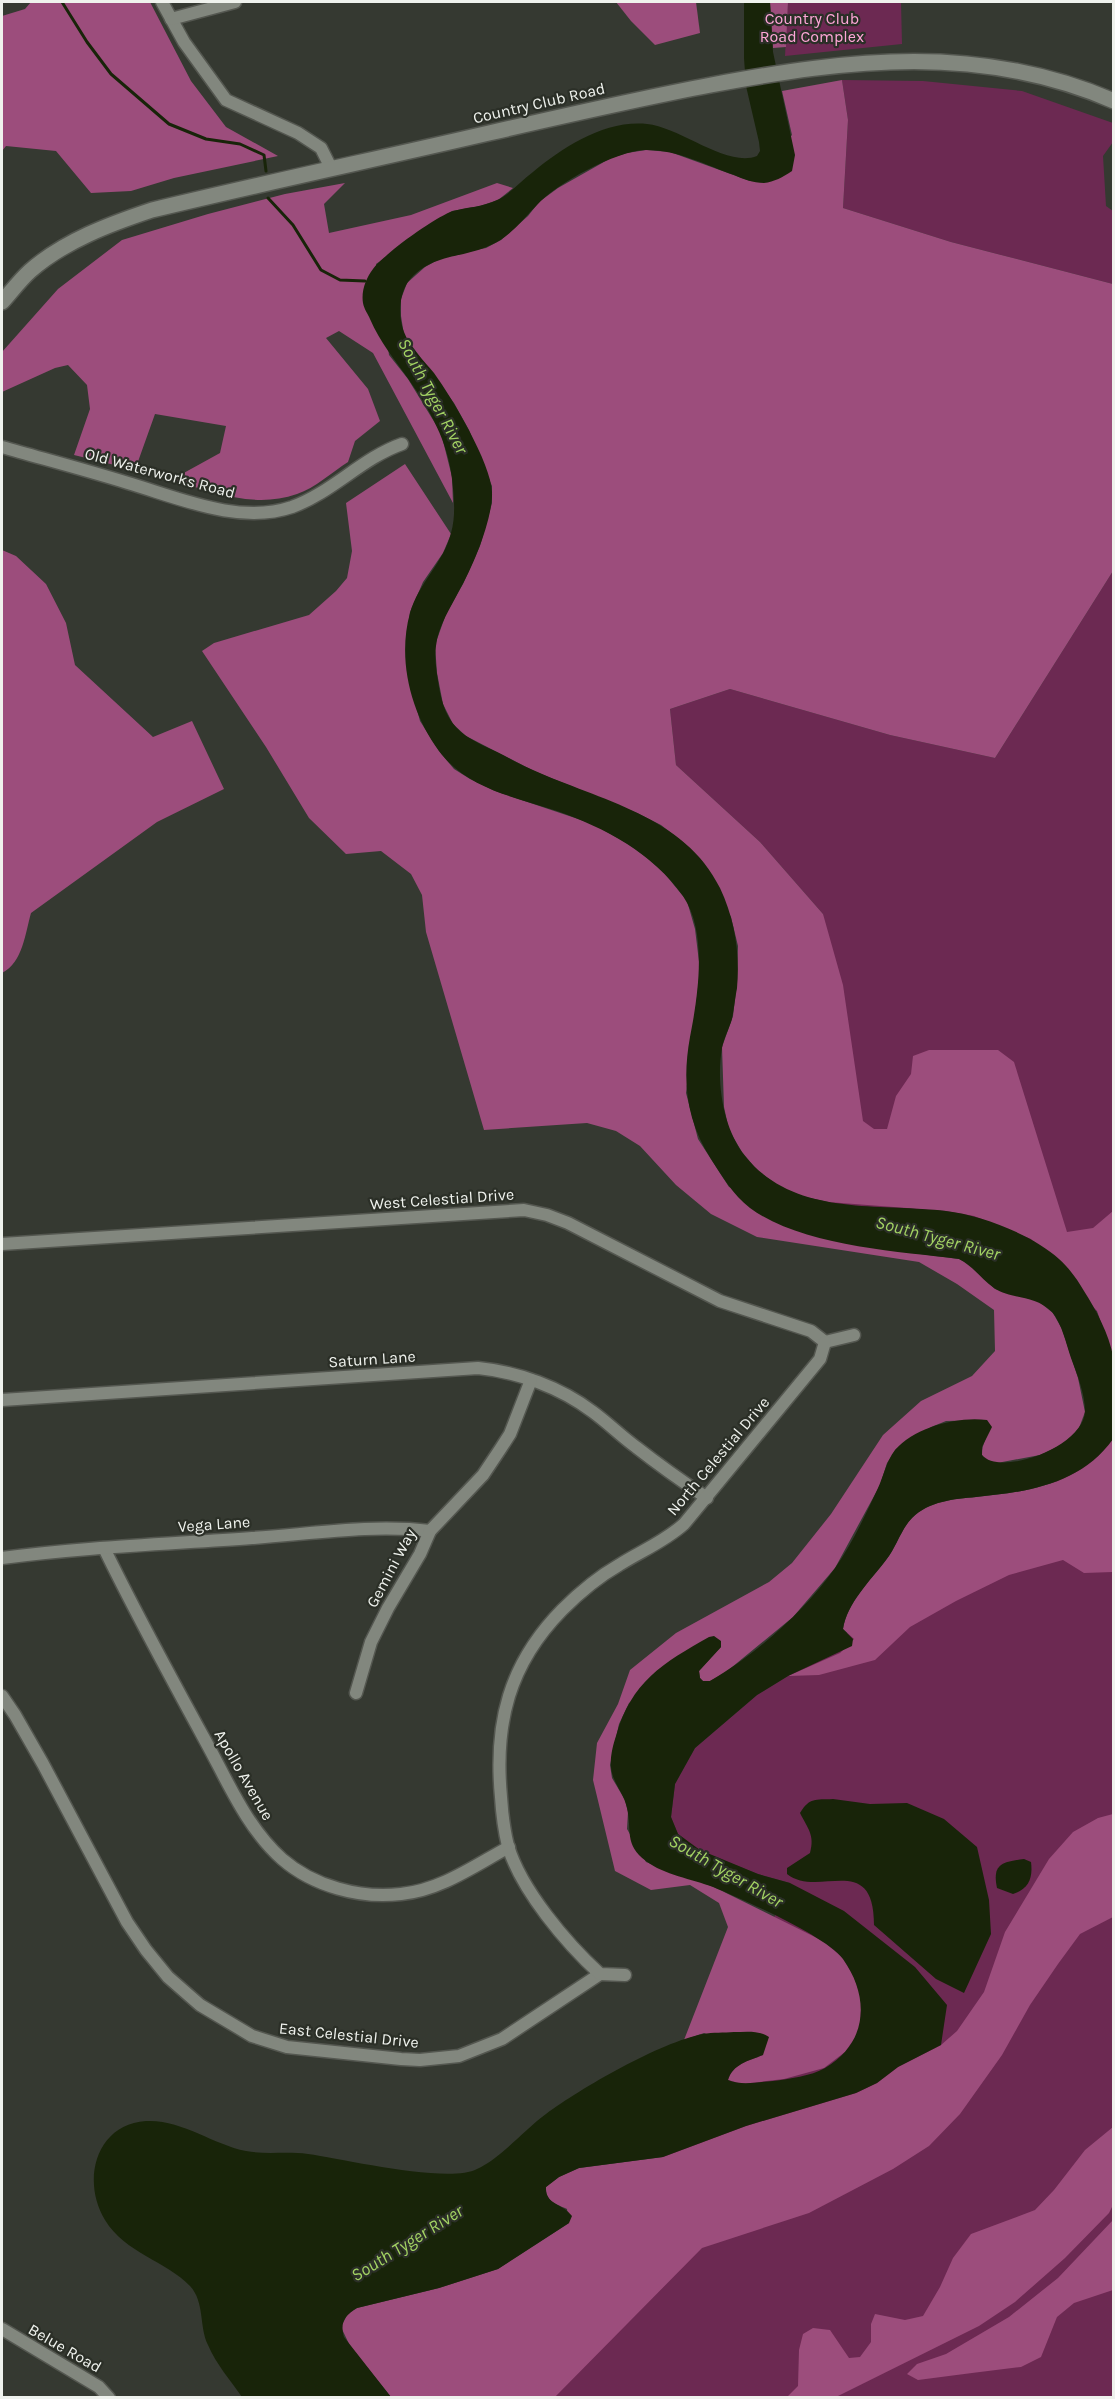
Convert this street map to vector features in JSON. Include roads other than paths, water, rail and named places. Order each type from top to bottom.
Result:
[{"type":"street","points":[[162,2],[184,42],[226,100],[298,133],[321,148],[331,168]]},
{"type":"street","points":[[171,19],[235,2]]},
{"type":"street","name":"Country Club Road","points":[[2,302],[31,271],[64,247],[113,223],[152,210],[628,101],[783,72],[820,66],[905,60],[951,62],[1027,72],[1113,101]]},
{"type":"street","name":"Old Waterworks Road","points":[[2,447],[189,502],[222,509],[254,512],[277,511],[307,501],[334,486],[373,458],[402,444]]},
{"type":"street","name":"West Celestial Drive","points":[[2,1244],[524,1210],[558,1219],[711,1297],[811,1331],[825,1342]]},
{"type":"street","points":[[825,1342],[854,1335]]},
{"type":"street","name":"North Celestial Drive","points":[[600,1974],[554,1925],[525,1882],[508,1848],[498,1771],[506,1705],[512,1683],[519,1668],[549,1624],[573,1599],[619,1564],[663,1541],[684,1524],[820,1359],[825,1342]]},
{"type":"street","name":"Saturn Lane","points":[[2,1400],[478,1368],[514,1373],[552,1388],[592,1411],[657,1464],[707,1498]]},
{"type":"street","name":"Gemini Way","points":[[356,1693],[371,1642],[420,1554],[430,1531],[483,1474],[501,1448],[510,1434],[531,1380]]},
{"type":"street","name":"Vega Lane","points":[[2,1558],[104,1548],[394,1529],[430,1531]]},
{"type":"street","name":"Apollo Avenue","points":[[104,1548],[133,1608],[233,1795],[265,1841],[294,1869],[306,1876],[343,1889],[362,1893],[400,1895],[436,1887],[508,1848]]},
{"type":"street","name":"East Celestial Drive","points":[[2,1696],[44,1764],[127,1922],[146,1950],[184,1992],[217,2017],[243,2032],[269,2042],[306,2049],[410,2060],[459,2056],[502,2039],[600,1974]]},
{"type":"street","points":[[600,1974],[625,1976]]},
{"type":"street","name":"Belue Road","points":[[2,2330],[99,2387],[109,2397]]},
{"type":"water","name":"South Tyger River","points":[[744,2],[770,2],[773,52],[795,155],[792,171],[775,180],[760,183],[668,152],[645,150],[619,156],[603,162],[558,187],[498,242],[436,261],[417,273],[405,287],[400,306],[406,337],[442,384],[460,414],[485,465],[492,492],[489,515],[481,542],[437,639],[435,651],[442,700],[452,722],[469,738],[528,768],[638,813],[685,843],[705,863],[720,888],[729,912],[738,962],[732,1019],[722,1048],[720,1062],[723,1105],[737,1145],[765,1176],[787,1189],[812,1198],[865,1206],[960,1213],[1021,1234],[1048,1250],[1079,1282],[1108,1339],[1114,1361],[1113,1439],[1085,1466],[1052,1483],[1015,1492],[942,1502],[919,1512],[908,1522],[890,1555],[849,1610],[843,1629],[853,1639],[852,1646],[788,1676],[757,1695],[695,1748],[675,1784],[671,1817],[678,1834],[700,1850],[758,1874],[790,1883],[844,1911],[915,1967],[947,2005],[941,2045],[898,2067],[877,2083],[856,2093],[746,2126],[663,2157],[579,2168],[559,2177],[546,2187],[546,2193],[551,2201],[572,2216],[569,2223],[498,2269],[439,2288],[357,2308],[346,2317],[343,2324],[344,2337],[391,2397],[242,2397],[211,2352],[205,2338],[195,2292],[180,2277],[123,2241],[105,2220],[94,2188],[94,2172],[105,2143],[115,2132],[129,2125],[159,2121],[246,2151],[308,2154],[420,2172],[463,2173],[477,2169],[495,2158],[538,2121],[579,2092],[644,2056],[686,2039],[707,2033],[743,2032],[757,2032],[769,2037],[763,2055],[733,2070],[728,2080],[739,2083],[773,2081],[807,2075],[825,2068],[839,2058],[850,2046],[857,2033],[861,2004],[852,1974],[843,1959],[834,1950],[802,1929],[713,1887],[661,1870],[646,1861],[634,1849],[625,1803],[611,1767],[613,1747],[622,1717],[630,1701],[651,1676],[677,1656],[709,1637],[714,1636],[721,1641],[721,1647],[699,1671],[703,1681],[710,1681],[744,1658],[794,1616],[823,1584],[841,1559],[864,1518],[892,1455],[914,1435],[925,1429],[950,1422],[987,1420],[992,1427],[982,1447],[982,1455],[992,1461],[1022,1460],[1057,1447],[1081,1424],[1085,1411],[1080,1384],[1061,1328],[1052,1312],[1045,1306],[1001,1292],[959,1259],[850,1245],[822,1239],[771,1221],[750,1208],[738,1197],[703,1144],[696,1130],[688,1100],[686,1069],[699,965],[696,928],[683,896],[671,881],[643,855],[610,834],[557,811],[493,790],[463,774],[450,764],[429,736],[414,703],[409,685],[405,649],[406,631],[414,602],[448,544],[454,520],[453,486],[447,452],[437,427],[417,391],[378,335],[364,307],[363,294],[368,276],[388,254],[434,220],[453,211],[486,204],[502,197],[558,153],[586,137],[615,126],[647,124],[674,132],[718,152],[745,158],[757,156],[760,151],[759,142],[746,86]]},
{"type":"water","points":[[833,1799],[870,1804],[907,1803],[944,1819],[977,1847],[989,1900],[991,1934],[964,1993],[936,1979],[874,1925],[872,1902],[865,1889],[855,1882],[814,1882],[800,1880],[787,1874],[787,1868],[810,1853],[812,1841],[810,1832],[800,1813],[810,1802]]},
{"type":"water","points":[[1024,1859],[1031,1862],[1030,1878],[1026,1886],[1013,1894],[997,1888],[996,1874],[1000,1866],[1010,1861]]},
{"type":"waterway","points":[[62,2],[87,42],[111,74],[169,124],[206,139],[240,144],[264,155],[266,171]]},
{"type":"waterway","points":[[268,198],[293,225],[321,270],[340,280],[365,281]]},
{"type":"park label","name":"Country Club Road Complex","points":[[812,27]]}]
